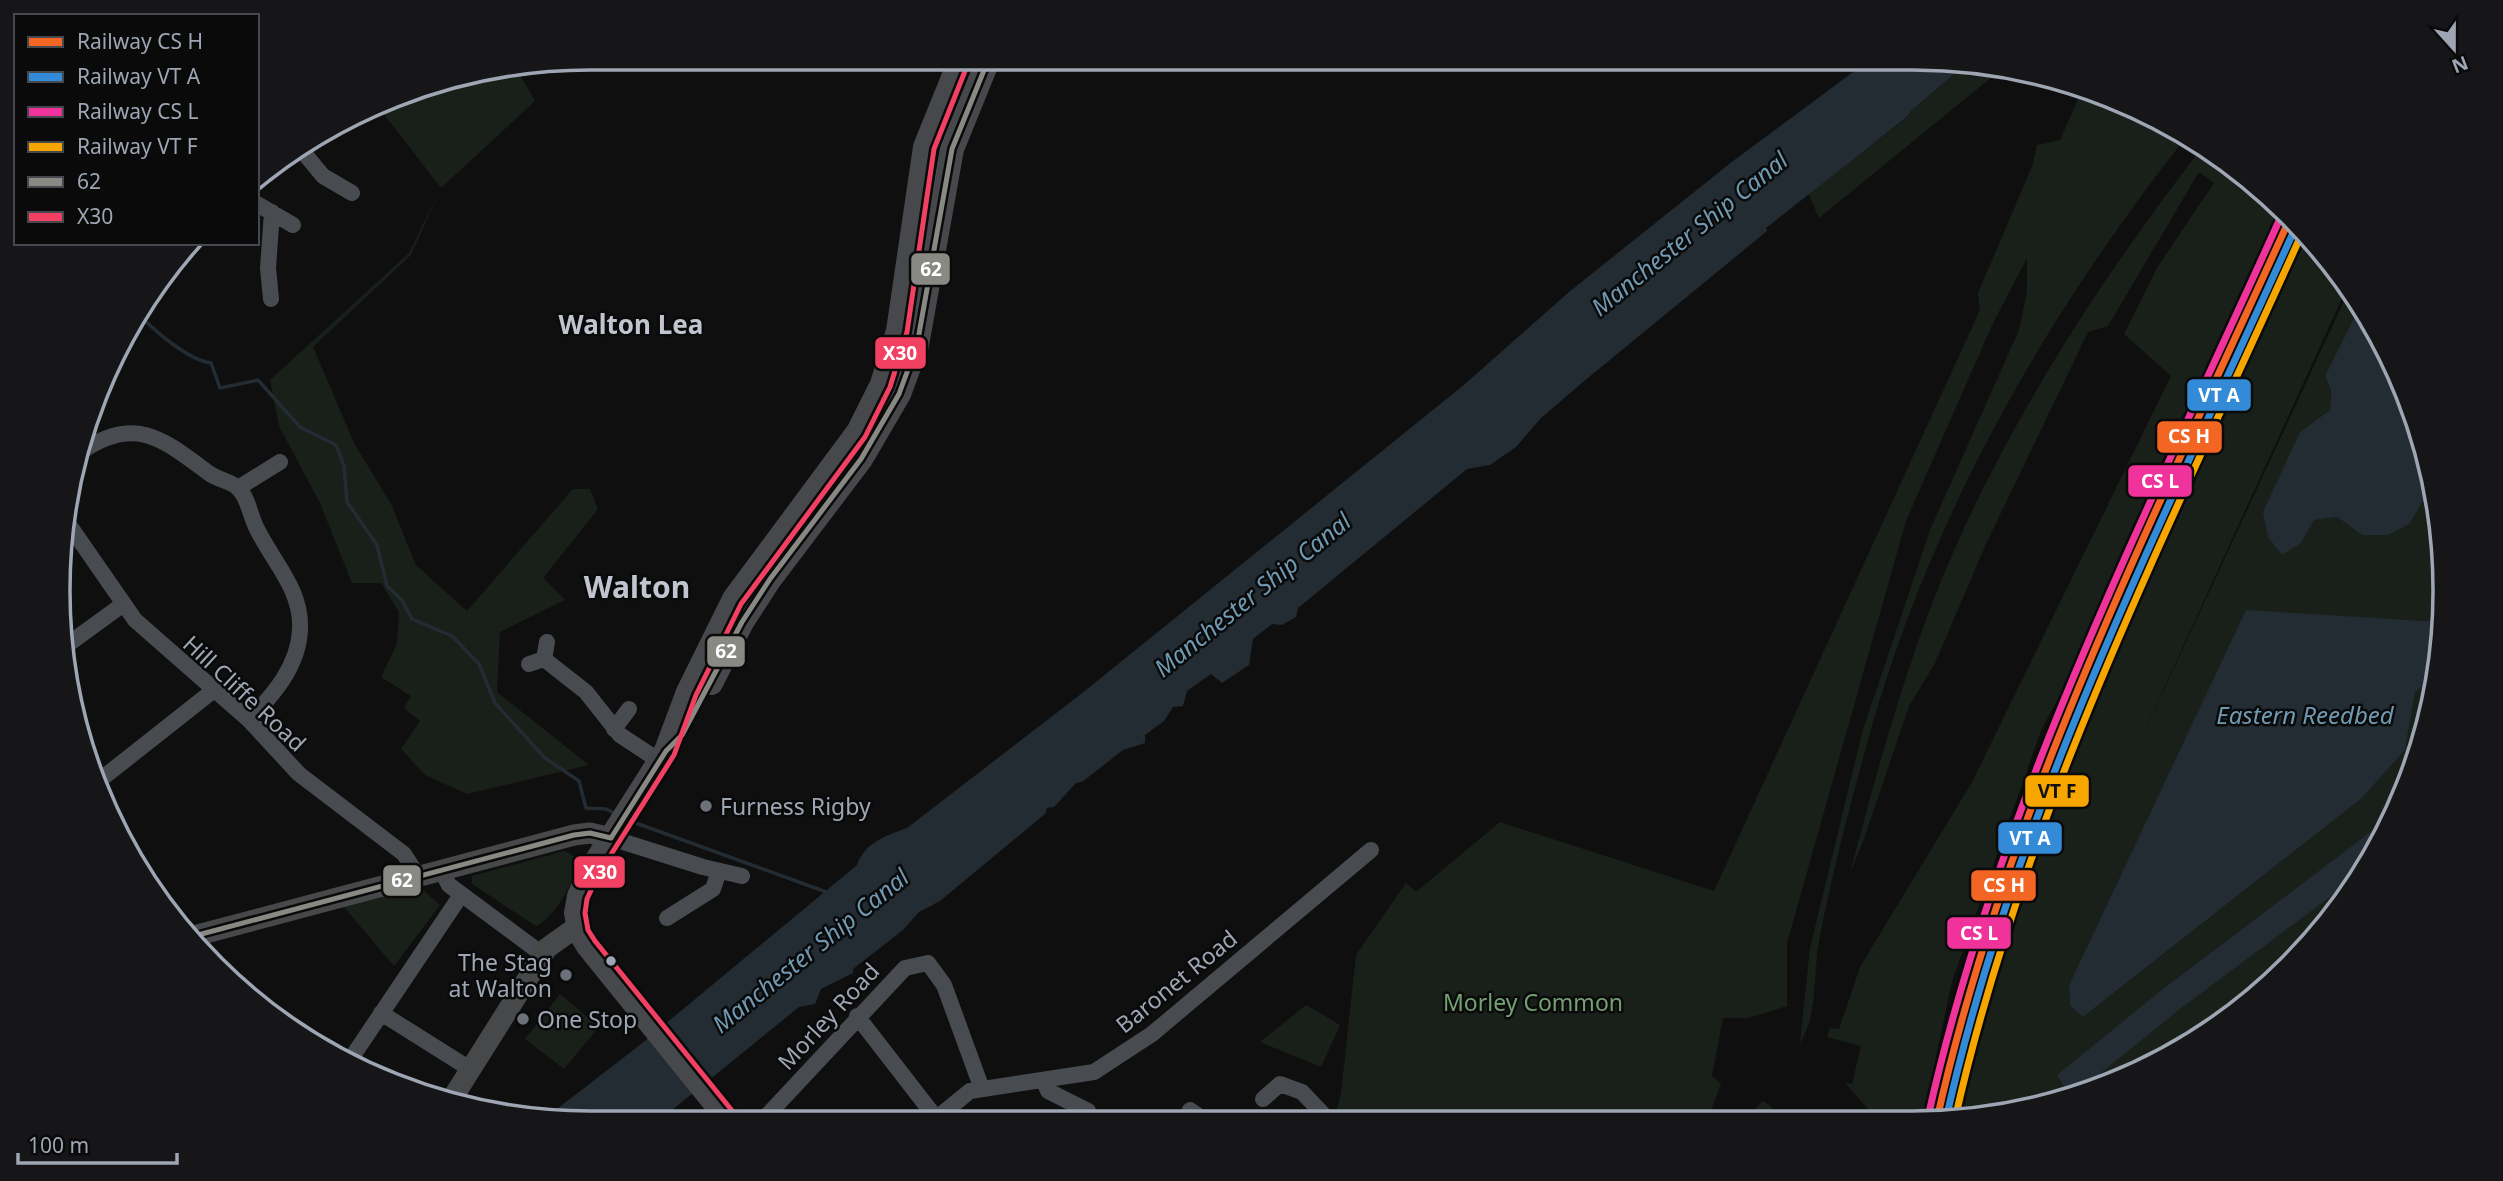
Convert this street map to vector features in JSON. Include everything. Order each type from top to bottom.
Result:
[{"type":"highway","points":[[663,757],[688,692],[734,599],[858,432],[882,384],[898,331],[925,147],[956,70]]},
{"type":"highway","points":[[720,1111],[588,946],[578,926],[576,913],[579,895],[663,757],[682,735],[749,611],[861,459],[899,394],[917,345],[952,149],[984,70]]},
{"type":"main road","points":[[199,935],[574,835],[614,834]]},
{"type":"main road","points":[[456,1093],[542,954],[552,942],[578,926]]},
{"type":"street","points":[[306,155],[323,176],[352,193]]},
{"type":"street","points":[[259,205],[293,225]]},
{"type":"street","points":[[271,299],[268,268],[272,212]]},
{"type":"street","points":[[91,447],[111,436],[130,432],[147,434],[175,448],[217,479],[238,488],[256,527],[291,586],[298,606],[300,628],[296,651],[285,676],[249,720]]},
{"type":"street","points":[[238,488],[280,462]]},
{"type":"street","name":"Hill Cliffe Road","points":[[73,531],[122,605],[157,642],[249,720],[299,774],[404,854],[418,876]]},
{"type":"street","points":[[72,641],[122,605]]},
{"type":"street","points":[[540,655],[586,692],[614,729],[663,757]]},
{"type":"street","points":[[105,776],[214,690]]},
{"type":"street","points":[[614,729],[629,709]]},
{"type":"street","points":[[614,834],[719,871],[741,876]]},
{"type":"street","name":"Baronet Road","points":[[947,1111],[959,1097],[982,1090],[1094,1072],[1152,1034],[1371,850]]},
{"type":"street","points":[[441,870],[449,885],[461,895],[542,954]]},
{"type":"street","points":[[667,918],[713,889],[719,871]]},
{"type":"street","points":[[354,1054],[461,895]]},
{"type":"street","name":"Morley Road","points":[[771,1111],[857,1016],[905,968],[928,963],[944,985],[982,1090]]},
{"type":"street","points":[[381,1013],[470,1069]]},
{"type":"street","points":[[857,1016],[934,1111]]},
{"type":"street","points":[[1044,1081],[1048,1091],[1088,1111]]},
{"type":"street","points":[[1264,1099],[1280,1084],[1302,1092],[1320,1111]]},
{"type":"green space","points":[[1957,72],[1993,76],[1819,218],[1808,193],[1907,118],[1912,110]]},
{"type":"green space","points":[[520,75],[535,101],[441,188],[383,113],[456,88]]},
{"type":"green space","name":"Morley Common","points":[[2079,98],[2143,124],[2180,145],[2086,275],[2040,348],[1997,422],[1958,499],[1924,577],[1894,657],[1868,740],[1835,865],[1819,941],[1810,1020],[1800,1043],[1810,948],[1862,733],[1930,530],[2019,330],[2027,291],[2027,258],[1993,323],[1906,521],[1787,943],[1787,1006],[1748,1018],[1723,1018],[1712,1076],[1721,1084],[1711,1111],[1336,1111],[1341,1093],[1356,955],[1406,883],[1416,892],[1500,822],[1714,891],[1975,321],[1980,309],[1978,293],[2033,164],[2037,145],[2060,140]]},
{"type":"green space","points":[[2197,155],[2256,199],[2278,219],[2135,526],[2088,644],[2042,728],[1952,981],[1925,1111],[1870,1111],[1845,1083],[1852,1084],[1861,1046],[1827,1037],[1830,1028],[1839,1029],[1860,967],[1972,782],[2171,376],[2124,334],[2157,268],[2214,183],[2199,172],[2108,326],[2088,332],[1986,544],[1934,665],[1909,706],[1850,873],[1886,741],[1914,654],[1946,568],[2016,425],[2074,329]]},
{"type":"green space","points":[[441,188],[411,255],[313,347],[354,443],[391,504],[416,565],[467,611],[573,489],[590,489],[598,509],[543,578],[565,600],[500,632],[497,692],[589,765],[467,794],[425,775],[401,749],[420,721],[404,708],[411,696],[381,677],[397,644],[399,612],[381,583],[352,583],[320,503],[279,426],[270,380],[409,253]]},
{"type":"green space","points":[[2298,241],[2342,297],[2129,765],[2344,300],[2355,317],[2325,376],[2331,390],[2330,410],[2300,432],[2301,543],[2313,520],[2337,517],[2362,535],[2424,496],[2432,556],[2432,621],[2246,611],[2069,985],[2070,1006],[2083,1017],[2362,798],[2405,750],[2415,691],[2424,684],[2415,725],[2393,790],[2363,851],[2345,880],[2304,934],[2256,982],[2202,1023],[2143,1057],[2080,1083],[2014,1101],[1960,1109],[2008,922],[2030,858],[2092,699],[2160,542]]},
{"type":"green space","points":[[565,851],[576,858],[574,876],[557,906],[536,926],[472,884],[472,876]]},
{"type":"green space","points":[[417,885],[440,905],[394,966],[343,906]]},
{"type":"green space","points":[[560,994],[599,1027],[564,1069],[525,1039]]},
{"type":"green space","points":[[1306,1005],[1340,1025],[1321,1067],[1260,1042]]},
{"type":"green space","points":[[1763,1101],[1772,1107],[1772,1111],[1752,1111]]},
{"type":"water","name":"Manchester Ship Canal","points":[[1856,70],[1957,72],[1907,117],[1766,228],[1767,231],[1583,382],[1541,418],[1516,447],[1490,465],[1467,469],[1298,608],[1296,617],[1282,625],[1272,624],[1253,639],[1249,665],[1222,683],[1211,674],[1187,691],[1183,706],[1173,707],[1164,721],[1145,735],[1145,743],[1123,750],[1082,782],[1076,783],[1054,807],[1047,808],[1045,814],[940,901],[919,912],[903,930],[853,969],[853,973],[821,989],[815,1004],[799,1007],[671,1111],[556,1110],[641,1044],[857,865],[860,857],[871,845],[907,828],[1081,694],[1465,384],[1569,292],[1733,161]]},
{"type":"water","points":[[2355,317],[2393,391],[2415,456],[2425,498],[2409,524],[2388,535],[2362,535],[2337,517],[2314,520],[2301,543],[2282,555],[2268,537],[2263,512],[2300,432],[2330,410],[2331,390],[2325,376]]},
{"type":"water","name":"Eastern Reedbed","points":[[2246,610],[2432,621],[2424,685],[2415,692],[2405,750],[2362,798],[2083,1017],[2070,1006],[2069,985]]},
{"type":"water","points":[[2375,829],[2336,893],[2180,1009],[2096,1077],[2065,1088],[2057,1075],[2163,989]]},
{"type":"waterway","points":[[146,321],[182,351],[211,363],[220,388],[258,380],[300,427],[336,445],[344,466],[347,502],[377,545],[387,586],[402,600],[412,619],[452,636],[479,664],[495,703],[545,758],[579,781],[586,808],[606,809],[616,814]]},
{"type":"waterway","points":[[633,822],[829,893]]},
{"type":"transit line","name":"X30","points":[[732,1111],[595,941],[588,930],[585,913],[587,899],[598,875],[674,755],[696,695],[741,604],[865,437],[890,387],[907,332],[934,149],[965,70]]},
{"type":"transit line","name":"62","points":[[611,838],[666,751],[682,735],[742,622],[770,579],[861,459],[899,394],[917,345],[952,149],[984,70]]},
{"type":"transit line","points":[[1930,1110],[1958,999],[1995,883],[2036,769],[2131,545],[2279,220]]},
{"type":"transit line","points":[[1939,1110],[1967,1001],[2045,771],[2139,547],[2286,227]]},
{"type":"transit line","points":[[1948,1110],[1976,1002],[2012,888],[2053,775],[2147,553],[2292,234]]},
{"type":"transit line","points":[[1958,1109],[1985,1003],[2021,889],[2062,777],[2154,557],[2298,241]]},
{"type":"transit line","name":"62","points":[[199,935],[574,835],[590,833],[611,838]]},
{"type":"place","name":"Furness Rigby","points":[[706,806]]},
{"type":"place","name":"The Stag at Walton","points":[[566,975]]},
{"type":"place","name":"One Stop","points":[[523,1019]]},
{"type":"district","name":"Walton Lea","points":[[631,324]]},
{"type":"district","name":"Walton","points":[[637,586]]}]
